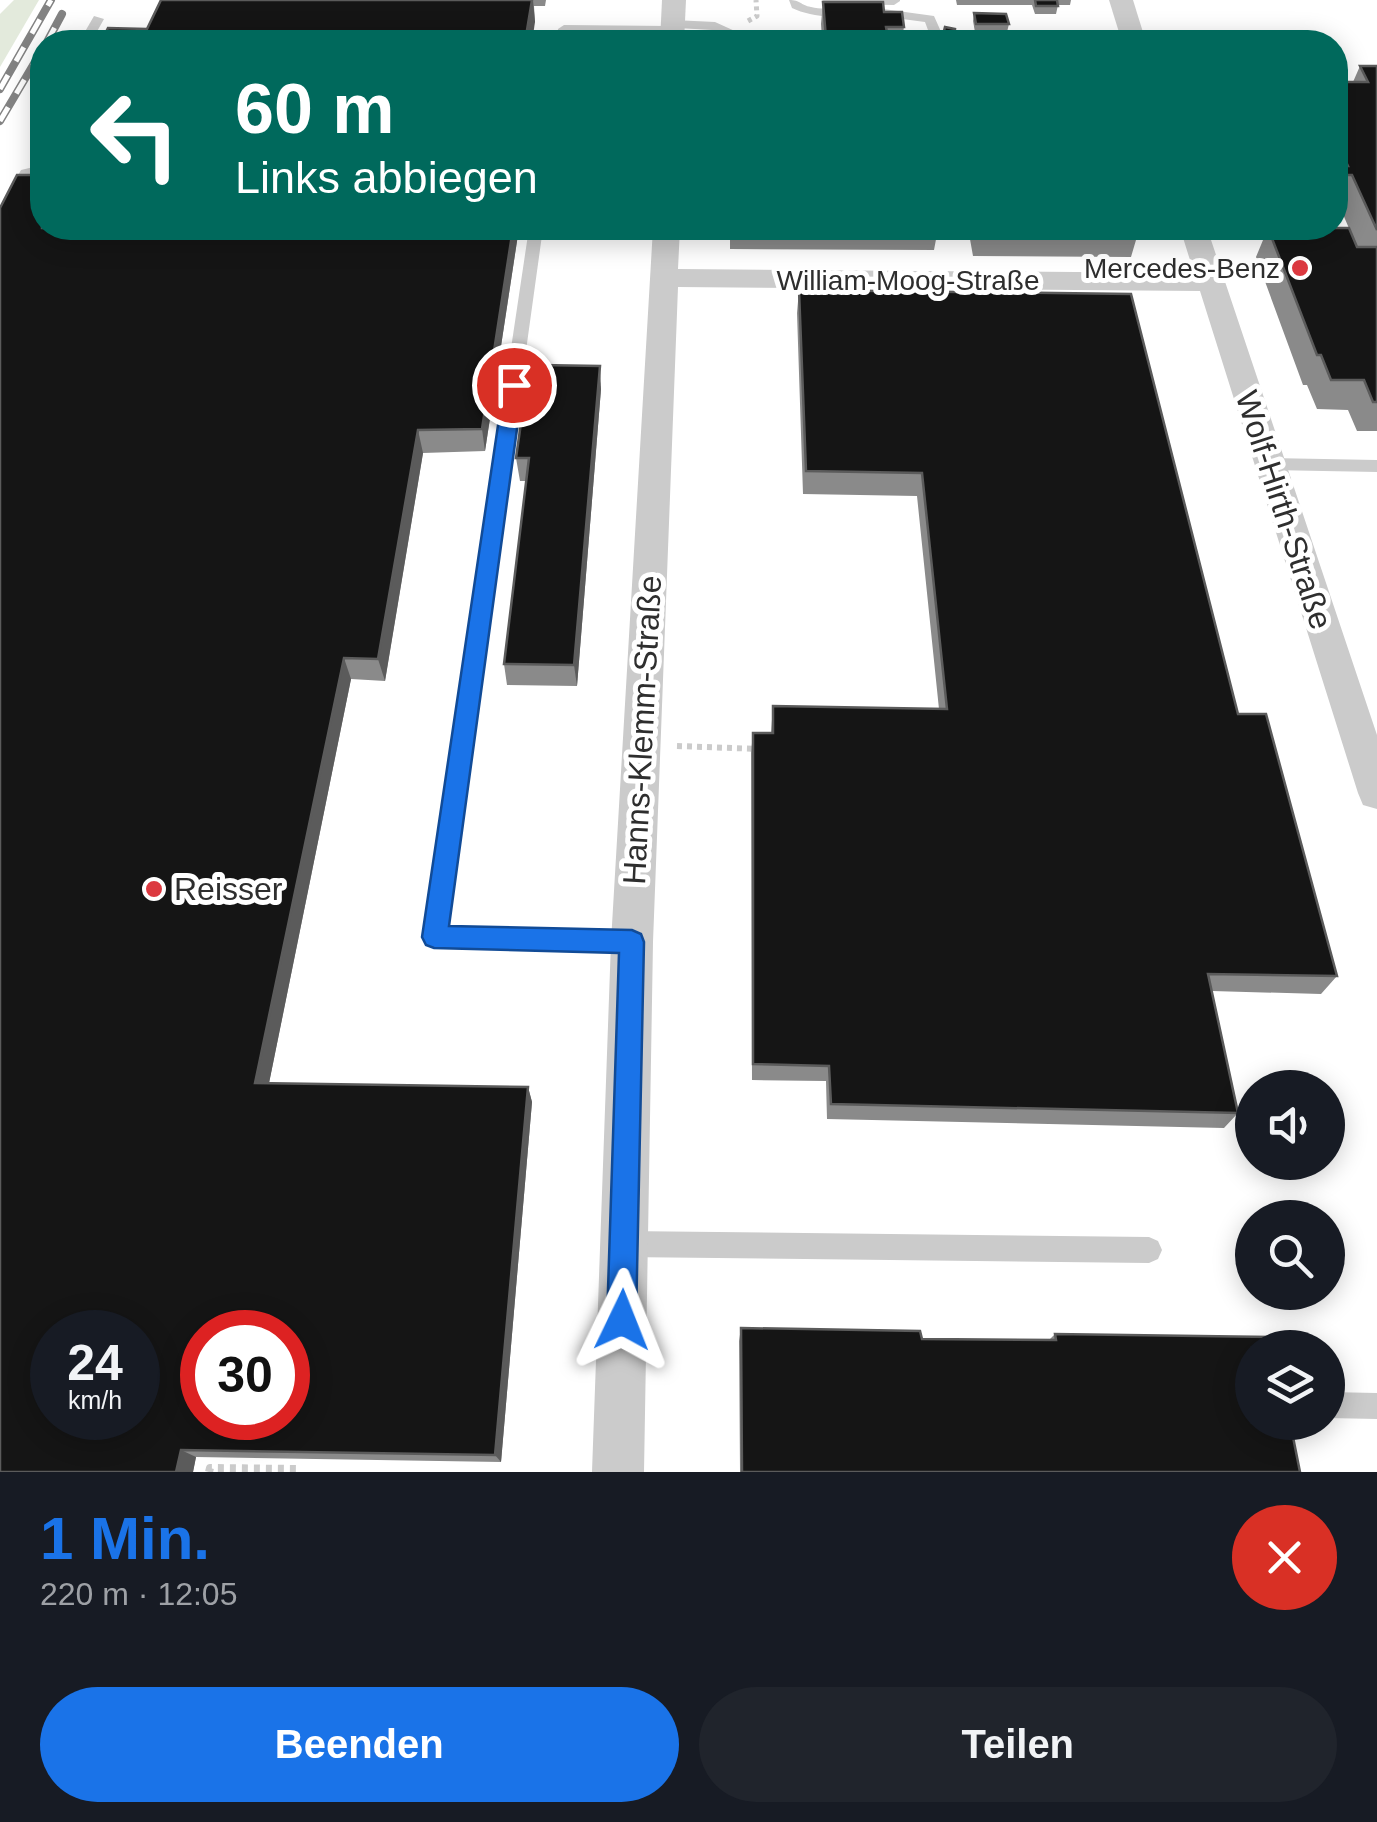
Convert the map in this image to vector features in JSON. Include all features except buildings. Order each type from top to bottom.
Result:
[{"type":"street","points":[[1121,0],[1131,30]]},
{"type":"street","name":"Hanns-Klemm-Straße","points":[[618,1472],[632,942],[666,240]]},
{"type":"street","name":"Wolf-Hirth-Straße","points":[[1198,240],[1377,792]]},
{"type":"street","name":"William-Moog-Straße","points":[[665,278],[1211,282]]},
{"type":"lane","points":[[795,0],[796,5],[809,11],[922,16],[935,23],[936,30]]},
{"type":"lane","points":[[816,0],[913,1]]},
{"type":"lane","points":[[92,30],[98,18]]},
{"type":"lane","points":[[644,30],[673,24],[725,30]]},
{"type":"lane","points":[[0,222],[30,170]]},
{"type":"lane","points":[[534,240],[434,937],[632,942]]},
{"type":"lane","points":[[1268,464],[1377,466]]},
{"type":"lane","points":[[624,1244],[1149,1250]]},
{"type":"lane","points":[[1345,1405],[1377,1406]]},
{"type":"path","points":[[640,746],[771,749]]},
{"type":"path","points":[[245,1472],[247,1458]]},
{"type":"path","points":[[209,1472],[210,1468],[296,1472]]},
{"type":"shaded area","points":[[14,0],[39,0],[0,67],[0,14]]},
{"type":"railway","points":[[34,30],[51,0]]},
{"type":"railway","points":[[53,30],[62,14]]},
{"type":"railway","points":[[0,89],[30,37]]},
{"type":"railway","points":[[0,121],[30,70]]},
{"type":"place","name":"Mercedes-Benz","points":[[1300,268]]},
{"type":"place","name":"Reisser","points":[[154,889]]},
{"type":"route","points":[[514,385],[434,937],[632,942],[622,1320]]}]
